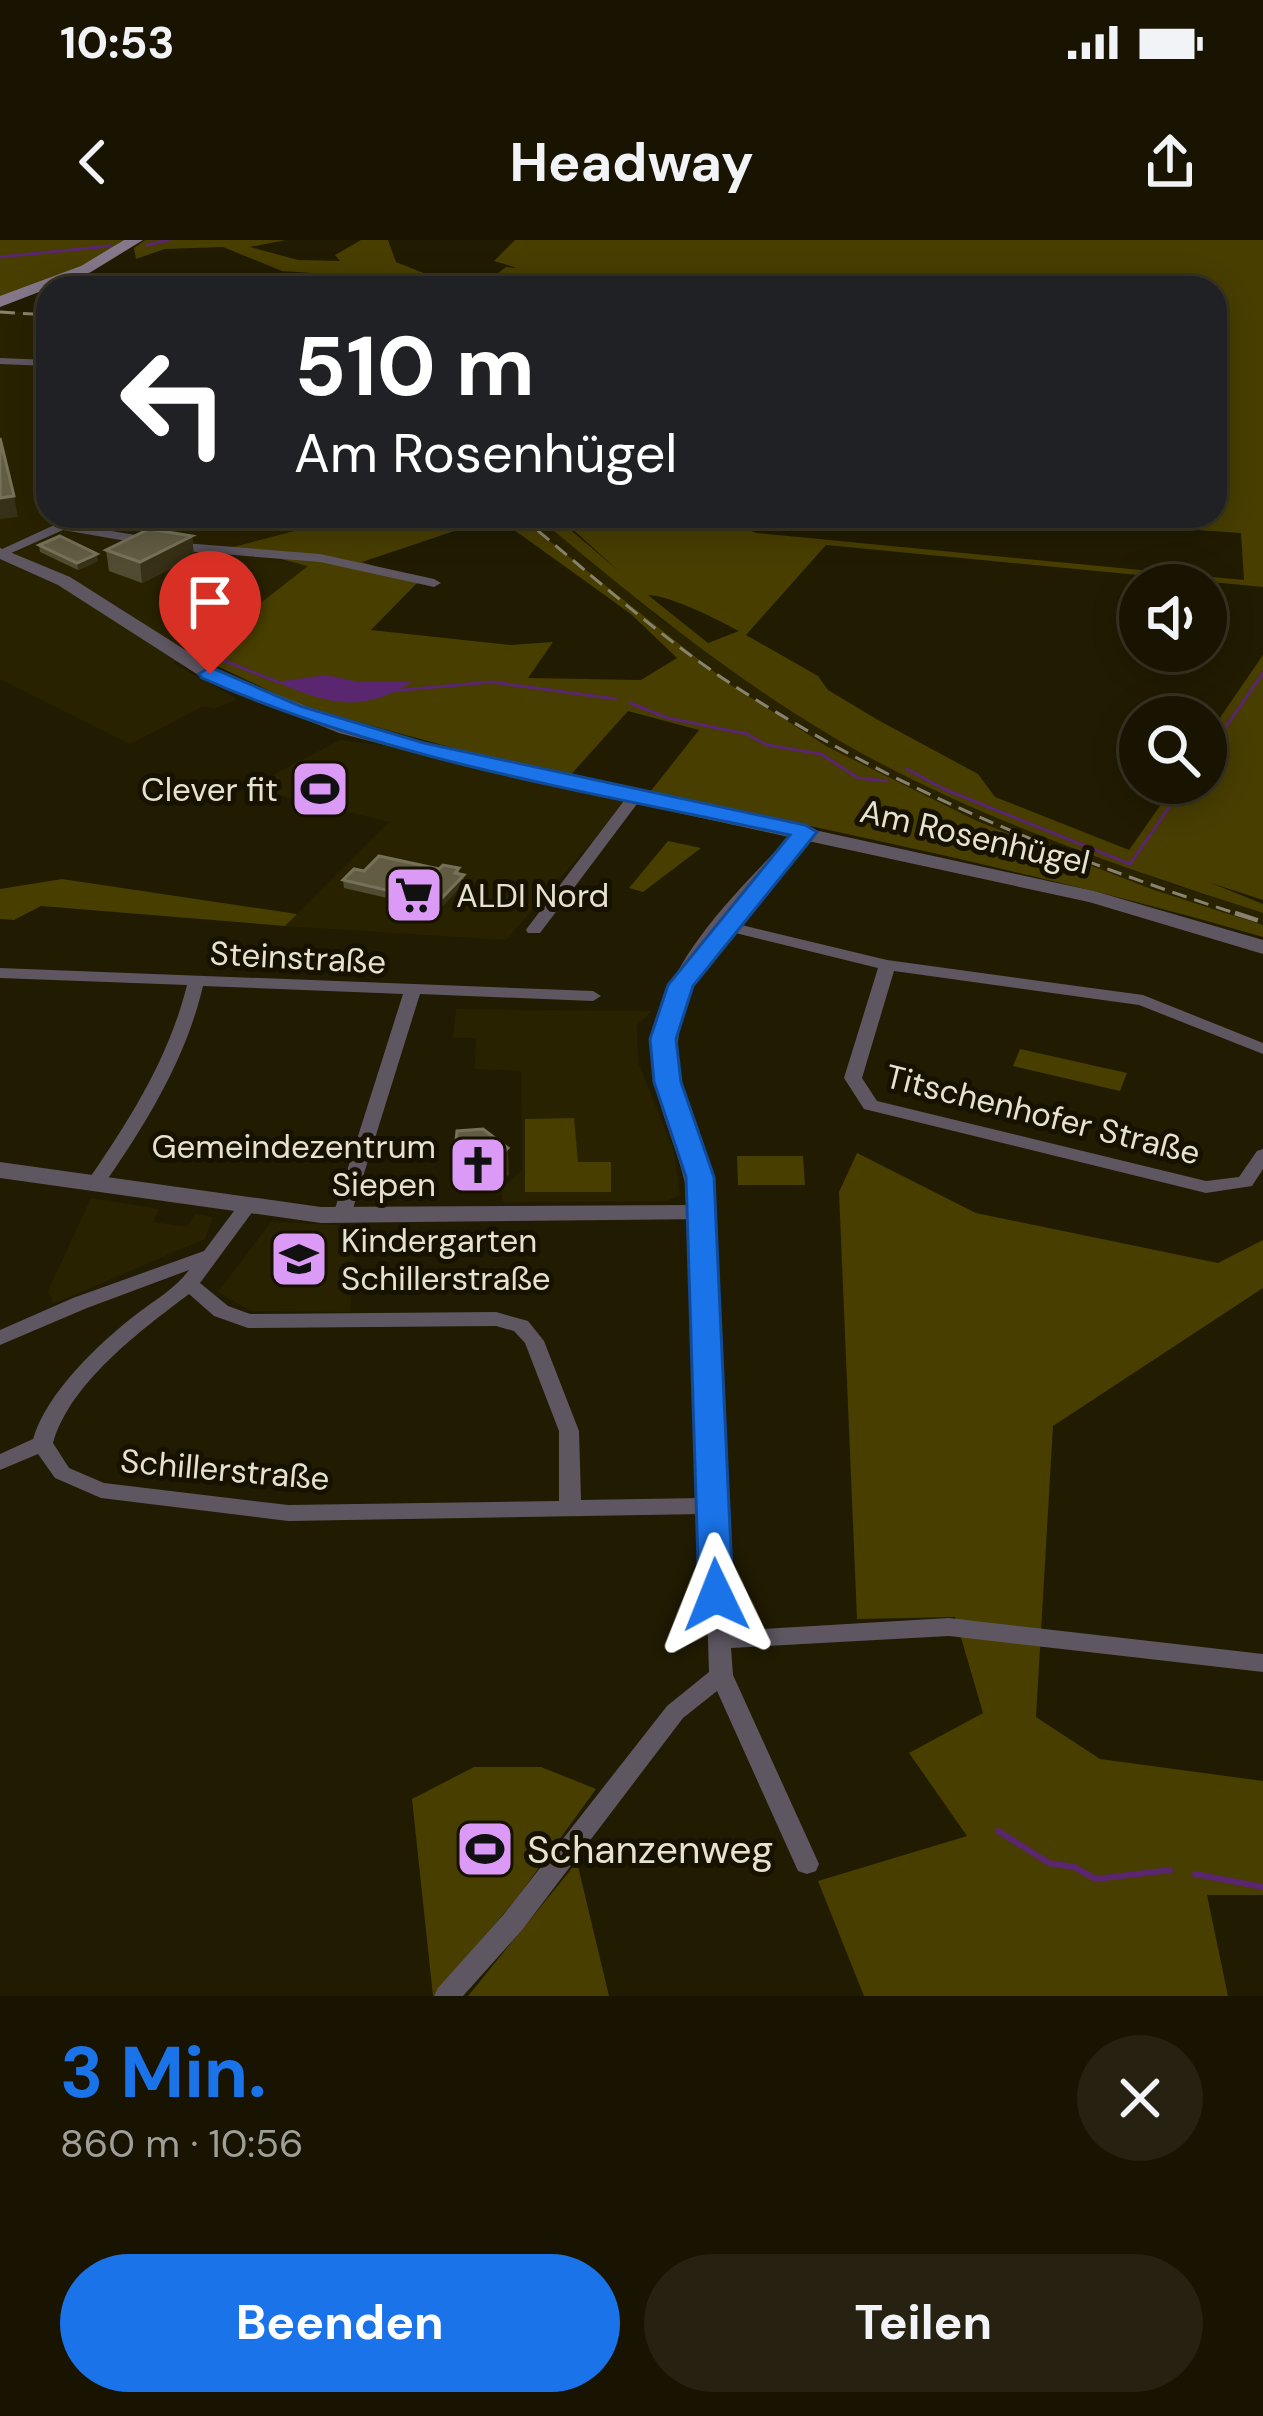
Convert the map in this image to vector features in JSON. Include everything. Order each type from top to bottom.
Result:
[{"type":"main road","points":[[71,276],[135,240]]},
{"type":"main road","points":[[0,302],[36,289]]},
{"type":"street","points":[[0,361],[36,362]]},
{"type":"street","points":[[0,554],[57,528]]},
{"type":"street","points":[[73,528],[184,547],[320,558],[434,583]]},
{"type":"street","name":"Am Rosenhügel","points":[[0,554],[64,581],[210,674],[292,710],[434,752],[1094,897],[1263,947]]},
{"type":"street","points":[[534,929],[635,796]]},
{"type":"street","points":[[805,832],[680,985],[663,1039],[668,1082],[700,1177],[721,1675],[808,1864]]},
{"type":"street","points":[[725,926],[887,964],[1143,1000],[1263,1049]]},
{"type":"street","name":"Titschenhofer Straße","points":[[887,964],[854,1078],[855,1088],[870,1105],[1206,1187],[1245,1181],[1263,1155]]},
{"type":"street","name":"Steinstraße","points":[[0,973],[592,996]]},
{"type":"street","points":[[94,1185],[138,1124],[167,1071],[186,1030],[196,982]]},
{"type":"street","points":[[342,1215],[412,992]]},
{"type":"street","points":[[0,1170],[247,1207],[342,1215],[703,1213]]},
{"type":"street","points":[[0,1463],[42,1443],[48,1423],[72,1387],[100,1356],[189,1284],[247,1207]]},
{"type":"street","points":[[0,1338],[211,1255]]},
{"type":"street","points":[[189,1284],[221,1311],[248,1321],[496,1319],[521,1327],[534,1341],[568,1432],[570,1507]]},
{"type":"street","name":"Schillerstraße","points":[[42,1443],[62,1473],[101,1490],[288,1513],[713,1506]]},
{"type":"street","points":[[718,1640],[949,1627],[1263,1663]]},
{"type":"street","points":[[447,1996],[513,1922],[675,1712],[721,1675]]},
{"type":"shaded area","points":[[0,240],[124,240],[70,273],[36,276],[36,285],[0,298]]},
{"type":"shaded area","points":[[145,240],[286,240],[250,247],[298,260],[340,261],[335,255],[361,240],[388,240],[396,262],[426,274],[450,276],[320,276],[282,271],[223,247],[165,249],[136,259],[134,248]]},
{"type":"shaded area","points":[[515,240],[1263,240],[1263,587],[1227,584],[1227,578],[1244,580],[1241,533],[1167,528],[1227,528],[1227,276],[494,276],[506,267],[517,268],[494,261]]},
{"type":"shaded area","points":[[0,310],[36,313],[36,528],[305,528],[235,546],[262,557],[310,565],[194,655],[173,663],[237,699],[214,709],[204,706],[130,744],[0,679]]},
{"type":"shaded area","points":[[306,528],[463,528],[362,562],[419,581],[371,630],[511,645],[553,642],[528,678],[641,680],[677,658],[631,614],[511,528],[533,528],[731,685],[828,747],[977,821],[1154,890],[1263,925],[1263,937],[1035,877],[650,792],[699,730],[628,711],[567,779],[303,707],[194,655],[308,566],[233,547]]},
{"type":"shaded area","points":[[533,528],[550,528],[665,623],[989,814],[1165,882],[1263,913],[1263,925],[1154,890],[977,821],[828,747],[731,685]]},
{"type":"shaded area","points":[[551,528],[568,528],[620,572],[571,528],[742,528],[1119,568],[1119,573],[826,545],[746,635],[818,676],[828,690],[878,720],[978,774],[995,797],[1129,850],[1161,804],[1227,804],[1227,707],[1263,655],[1263,900],[1211,883],[1263,904],[1263,913],[993,816],[838,740],[720,662]],"holes":[[[648,595],[694,609],[739,631],[708,643]]]},
{"type":"shaded area","points":[[326,675],[359,682],[412,682],[376,699],[344,702],[276,682]]},
{"type":"shaded area","points":[[340,740],[419,750],[630,798],[506,940],[285,926],[389,822],[248,788]]},
{"type":"shaded area","points":[[668,841],[701,848],[643,892],[629,888]]},
{"type":"shaded area","points":[[62,879],[297,914],[285,926],[41,906],[14,920],[0,919],[0,889]]},
{"type":"shaded area","points":[[456,1009],[652,1011],[637,1025],[638,1062],[674,1151],[680,1195],[667,1201],[503,1202],[501,1190],[522,1170],[521,1071],[475,1069],[476,1038],[453,1038]]},
{"type":"shaded area","points":[[1020,1049],[1127,1073],[1120,1091],[1013,1066]]},
{"type":"shaded area","points":[[574,1118],[578,1162],[611,1162],[611,1192],[525,1192],[525,1119]]},
{"type":"shaded area","points":[[857,1153],[976,1213],[1218,1263],[1263,1240],[1263,1288],[1053,1426],[1036,1717],[1100,1759],[1263,1781],[1263,1895],[1207,1895],[1228,1996],[864,1996],[818,1881],[967,1836],[909,1753],[983,1713],[955,1617],[857,1619],[839,1192]]},
{"type":"shaded area","points":[[737,1156],[803,1156],[805,1185],[738,1185]]},
{"type":"shaded area","points":[[91,1198],[159,1209],[153,1222],[187,1227],[195,1214],[213,1217],[205,1239],[53,1304],[48,1291]]},
{"type":"shaded area","name":"Kindergarten Schillerstraße","points":[[271,1222],[359,1226],[350,1312],[251,1311],[218,1292]]},
{"type":"shaded area","name":"Schanzenweg","points":[[474,1767],[541,1767],[596,1789],[517,1898],[433,1996],[412,1799]]},
{"type":"shaded area","name":"Schanzenweg","points":[[577,1862],[609,1996],[468,1996]]},
{"type":"building","points":[[0,438],[14,496],[0,498]]},
{"type":"building","points":[[149,529],[192,536],[140,562],[106,550]]},
{"type":"building","points":[[60,536],[97,554],[77,563],[39,545]]},
{"type":"building","name":"ALDI Nord","points":[[379,856],[439,869],[443,865],[459,868],[455,873],[464,875],[438,902],[343,880],[354,869],[364,871]]},
{"type":"building","points":[[483,1129],[508,1148],[495,1161],[454,1159],[457,1131]]},
{"type":"waterway","points":[[147,245],[169,240]]},
{"type":"waterway","points":[[0,257],[110,246]]},
{"type":"waterway","points":[[192,648],[278,682]]},
{"type":"waterway","points":[[1227,725],[1263,673]]},
{"type":"waterway","points":[[391,691],[491,682],[616,699]]},
{"type":"waterway","points":[[630,703],[668,718],[747,734],[767,745],[821,754],[858,778],[887,781]]},
{"type":"waterway","points":[[907,769],[944,789],[1130,864],[1171,804]]},
{"type":"waterway","points":[[998,1831],[1049,1863],[1074,1867],[1096,1879],[1170,1870]]},
{"type":"waterway","points":[[1195,1874],[1263,1887]]},
{"type":"railway","points":[[0,312],[36,314]]},
{"type":"railway","points":[[535,528],[708,668],[857,758],[1047,845],[1238,914]]},
{"type":"railway","points":[[1238,914],[1263,922]]},
{"type":"railway","points":[[1238,914],[1244,916]]},
{"type":"place","name":"Clever fit","points":[[320,789]]},
{"type":"place","name":"ALDI Nord","points":[[414,895]]},
{"type":"place","name":"Gemeindezentrum Siepen","points":[[478,1165]]},
{"type":"place","name":"Kindergarten Schillerstraße","points":[[299,1259]]},
{"type":"place","name":"Schanzenweg","points":[[485,1849]]},
{"type":"route","points":[[210,674],[346,729],[507,770],[805,832],[761,880],[680,985],[671,1001],[663,1039],[668,1082],[700,1177],[716,1595]]}]
